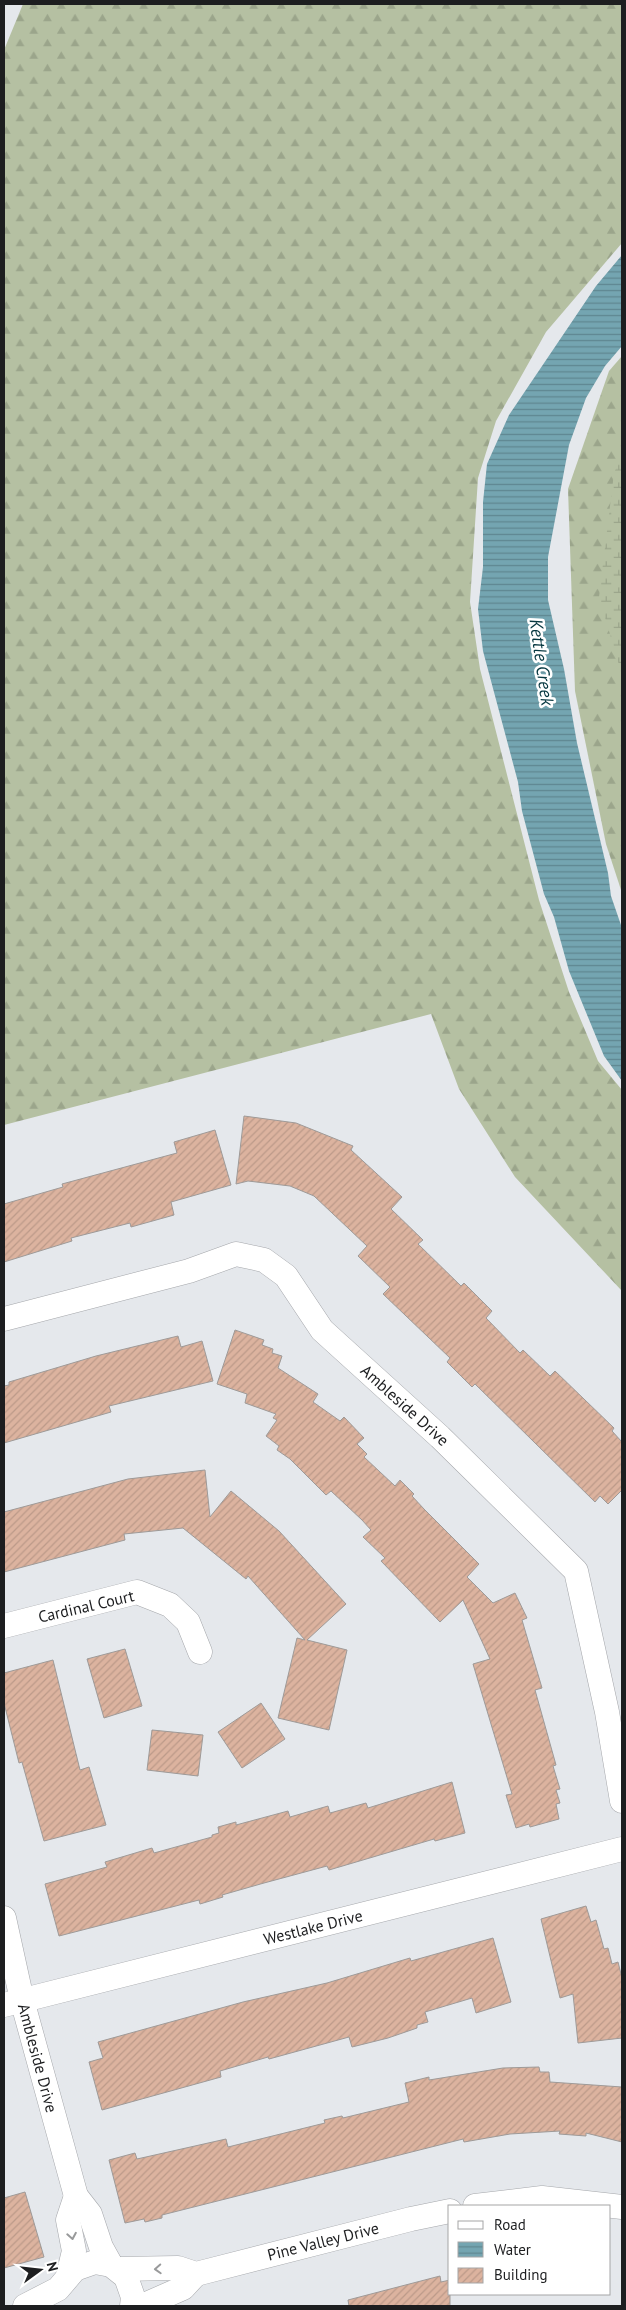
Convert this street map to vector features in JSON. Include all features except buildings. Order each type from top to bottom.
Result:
[{"type":"street","name":"Ambleside Drive","points":[[4,1319],[189,1271],[236,1254],[264,1260],[286,1276],[322,1330],[440,1437],[576,1571],[606,1712],[622,1801]]},
{"type":"street","name":"Cardinal Court","points":[[4,1626],[136,1592],[170,1605],[188,1622],[200,1652]]},
{"type":"street","name":"Westlake Drive","points":[[13,2002],[622,1849]]},
{"type":"street","name":"Ambleside Drive","points":[[4,1918],[13,2002],[76,2196],[90,2214],[101,2247],[114,2267]]},
{"type":"street","points":[[62,2289],[74,2250],[68,2220],[76,2196]]},
{"type":"street","points":[[483,2205],[542,2198],[604,2205]]},
{"type":"street","name":"Pine Valley Drive","points":[[142,2306],[183,2288],[196,2274],[411,2219],[448,2211]]},
{"type":"street","name":"Pine Valley Drive","points":[[25,2306],[62,2289],[75,2269],[88,2262],[101,2262],[114,2267],[178,2268],[196,2274]]},
{"type":"street","points":[[114,2267],[129,2285],[133,2297],[132,2306]]},
{"type":"green space","points":[[23,4],[622,4],[622,243],[546,332],[496,421],[478,478],[470,602],[480,669],[539,900],[569,992],[598,1061],[622,1090],[622,1291],[515,1177],[459,1089],[431,1014],[4,1125],[4,50]]},
{"type":"green space","points":[[622,356],[622,893],[606,844],[575,691],[568,489],[609,371]]},
{"type":"green space","points":[[622,455],[622,675],[599,597],[614,473]]},
{"type":"water","name":"Kettle Creek","points":[[622,255],[622,346],[605,366],[586,398],[569,445],[548,557],[548,600],[564,669],[577,743],[608,873],[611,896],[622,928],[622,1081],[604,1056],[569,971],[554,917],[544,894],[522,811],[518,782],[483,651],[478,609],[483,567],[483,502],[487,464],[509,415],[596,286]]}]
